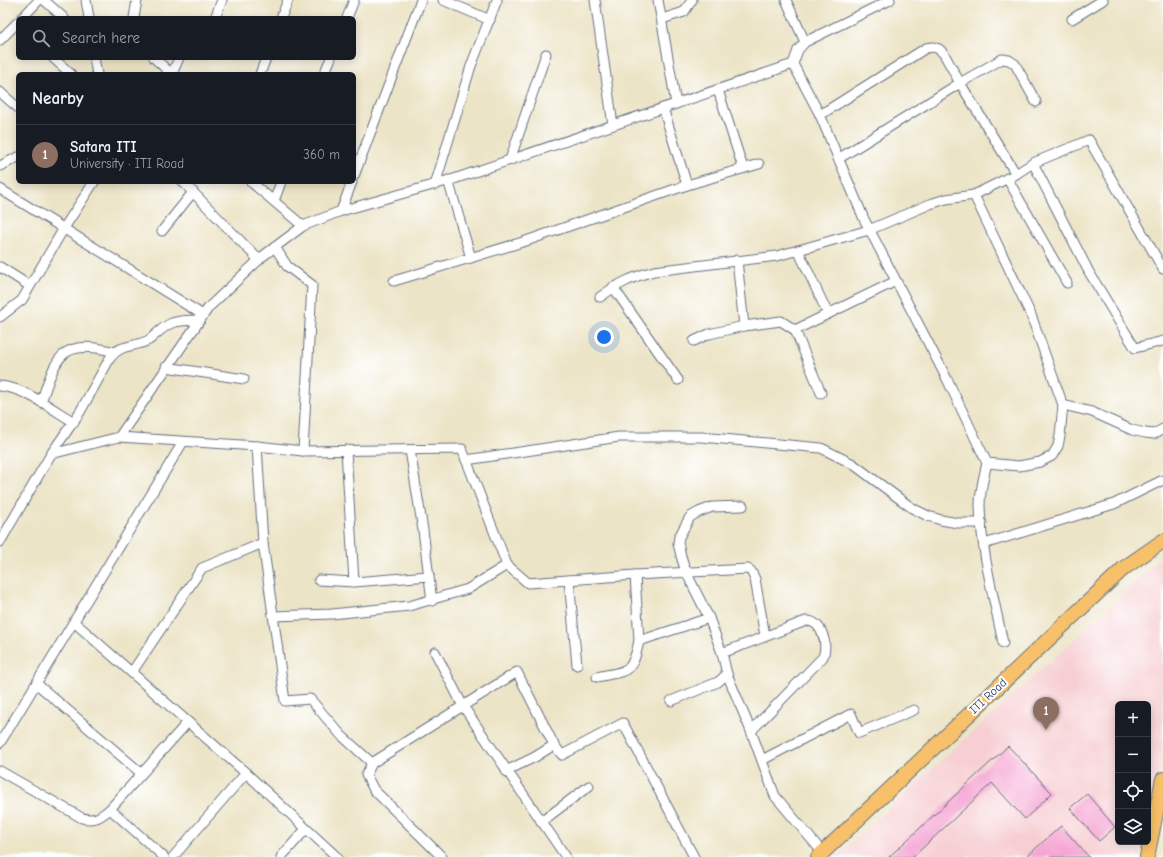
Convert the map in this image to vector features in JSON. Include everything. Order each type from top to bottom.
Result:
[{"type":"main road","name":"ITI Road","points":[[820,855],[1124,568],[1163,541]]},
{"type":"main road","points":[[1147,857],[1163,779]]},
{"type":"street","points":[[24,16],[39,0]]},
{"type":"street","points":[[44,0],[62,16]]},
{"type":"street","points":[[86,0],[89,16]]},
{"type":"street","points":[[134,16],[138,0]]},
{"type":"street","points":[[216,16],[222,0]]},
{"type":"street","points":[[282,16],[288,0]]},
{"type":"street","points":[[348,16],[354,0]]},
{"type":"street","points":[[356,171],[421,0]]},
{"type":"street","points":[[443,0],[490,20]]},
{"type":"street","points":[[435,185],[471,66],[497,0]]},
{"type":"street","points":[[595,0],[613,125]]},
{"type":"street","points":[[658,0],[676,104]]},
{"type":"street","points":[[662,19],[684,12],[692,0]]},
{"type":"street","points":[[786,0],[806,42]]},
{"type":"street","points":[[890,0],[806,42],[798,50],[793,64],[820,115],[869,230],[948,381],[987,462],[982,482],[980,504],[984,544],[1002,643]]},
{"type":"street","points":[[1072,19],[1103,0]]},
{"type":"street","points":[[0,40],[16,24]]},
{"type":"street","points":[[820,115],[926,48],[933,47],[939,49],[944,54],[960,83],[1016,174]]},
{"type":"street","points":[[510,160],[546,54]]},
{"type":"street","points":[[55,60],[69,72]]},
{"type":"street","points":[[94,60],[96,72]]},
{"type":"street","points":[[156,60],[170,72]]},
{"type":"street","points":[[173,72],[178,60]]},
{"type":"street","points":[[261,72],[265,60]]},
{"type":"street","points":[[325,72],[330,60]]},
{"type":"street","points":[[838,159],[960,83],[1002,60],[1009,60],[1015,64],[1036,102]]},
{"type":"street","points":[[119,437],[166,367],[209,307],[259,260],[303,226],[341,211],[435,185],[793,64]]},
{"type":"street","points":[[718,90],[743,168]]},
{"type":"street","points":[[0,92],[16,106]]},
{"type":"street","points":[[663,108],[687,185]]},
{"type":"street","points":[[600,297],[613,287],[629,278],[654,271],[777,256],[869,230],[930,204],[974,195],[1016,174],[1033,163],[1089,140],[1163,269]]},
{"type":"street","points":[[0,166],[16,158]]},
{"type":"street","points":[[1033,163],[1089,272],[1134,348],[1163,342]]},
{"type":"street","points":[[394,281],[526,241],[687,185],[759,164]]},
{"type":"street","points":[[1007,178],[1066,283]]},
{"type":"street","points":[[448,180],[471,258]]},
{"type":"street","points":[[0,317],[22,300],[90,184]]},
{"type":"street","points":[[185,184],[259,260]]},
{"type":"street","points":[[253,184],[303,226]]},
{"type":"street","points":[[274,201],[280,184]]},
{"type":"street","points":[[341,211],[351,184]]},
{"type":"street","points":[[0,189],[64,228],[201,318]]},
{"type":"street","points":[[162,231],[193,192]]},
{"type":"street","points":[[974,195],[1031,315],[1063,405],[1058,446],[1052,456],[1040,462],[1019,466],[987,462]]},
{"type":"street","points":[[275,247],[286,266],[312,285],[304,451]]},
{"type":"street","points":[[798,250],[828,314]]},
{"type":"street","points":[[737,260],[744,326]]},
{"type":"street","points":[[0,267],[30,286]]},
{"type":"street","points":[[795,330],[896,281]]},
{"type":"street","points":[[613,287],[678,380]]},
{"type":"street","points":[[0,542],[51,454],[74,422],[110,358],[115,352],[119,349],[149,340],[161,329],[171,324],[201,318]]},
{"type":"street","points":[[694,341],[709,334],[744,326],[781,321],[795,330],[820,393]]},
{"type":"street","points":[[41,402],[57,360],[66,352],[72,348],[81,347],[98,348],[115,352]]},
{"type":"street","points":[[166,367],[244,379]]},
{"type":"street","points":[[0,386],[16,389],[74,422]]},
{"type":"street","points":[[1063,405],[1092,412],[1132,430],[1154,434],[1163,429]]},
{"type":"street","points":[[51,454],[119,437],[257,446],[304,451],[462,449],[507,565],[528,583],[748,569],[751,571],[755,579],[765,636]]},
{"type":"street","points":[[466,460],[619,437],[701,437],[821,448],[853,464],[912,508],[928,516],[958,523],[982,523]]},
{"type":"street","points":[[0,743],[183,442]]},
{"type":"street","points":[[257,446],[263,543],[285,701],[310,699],[341,735],[372,763]]},
{"type":"street","points":[[346,450],[354,582]]},
{"type":"street","points":[[410,450],[432,601]]},
{"type":"street","points":[[984,544],[1114,504],[1163,480]]},
{"type":"street","points":[[743,506],[712,507],[690,517],[679,537],[678,543],[680,556],[686,572],[709,618],[722,653],[727,674],[751,731],[775,796],[820,855]]},
{"type":"street","points":[[132,672],[202,568],[263,543]]},
{"type":"street","points":[[273,616],[332,614],[409,606],[432,601],[468,589],[507,565]]},
{"type":"street","points":[[598,677],[624,672],[635,660],[639,641],[635,575]]},
{"type":"street","points":[[319,580],[354,582],[429,576]]},
{"type":"street","points":[[569,580],[577,665]]},
{"type":"street","points":[[639,641],[709,618]]},
{"type":"street","points":[[722,653],[806,621],[810,620],[819,626],[825,652],[823,657],[751,731]]},
{"type":"street","points":[[74,622],[246,773],[337,857]]},
{"type":"street","points":[[435,652],[463,706],[566,857]]},
{"type":"street","points":[[442,857],[374,790],[366,775],[372,763],[517,672],[554,745],[562,754],[624,723],[694,857]]},
{"type":"street","points":[[671,701],[718,682],[727,674]]},
{"type":"street","points":[[37,684],[141,774]]},
{"type":"street","points":[[762,760],[851,714],[860,733],[914,710]]},
{"type":"street","points":[[0,771],[82,818],[92,820],[100,817],[110,809],[188,722]]},
{"type":"street","points":[[506,770],[535,757],[554,745]]},
{"type":"street","points":[[173,857],[246,773]]},
{"type":"street","points":[[541,822],[590,786]]},
{"type":"street","points":[[110,809],[164,857]]},
{"type":"street","points":[[280,857],[306,829]]},
{"type":"shaded area","points":[[1163,555],[1163,756],[1151,809],[1151,701],[1115,701],[1115,845],[1142,845],[1140,857],[836,857],[1103,613]]},
{"type":"building","points":[[1008,746],[1052,793],[1025,819],[992,783],[913,857],[889,857]]},
{"type":"building","points":[[1087,794],[1115,827],[1099,841],[1070,808]]},
{"type":"building","points":[[1061,826],[1089,857],[1026,857]]},
{"type":"place","name":"Satara ITI","points":[[1046,730]]}]
